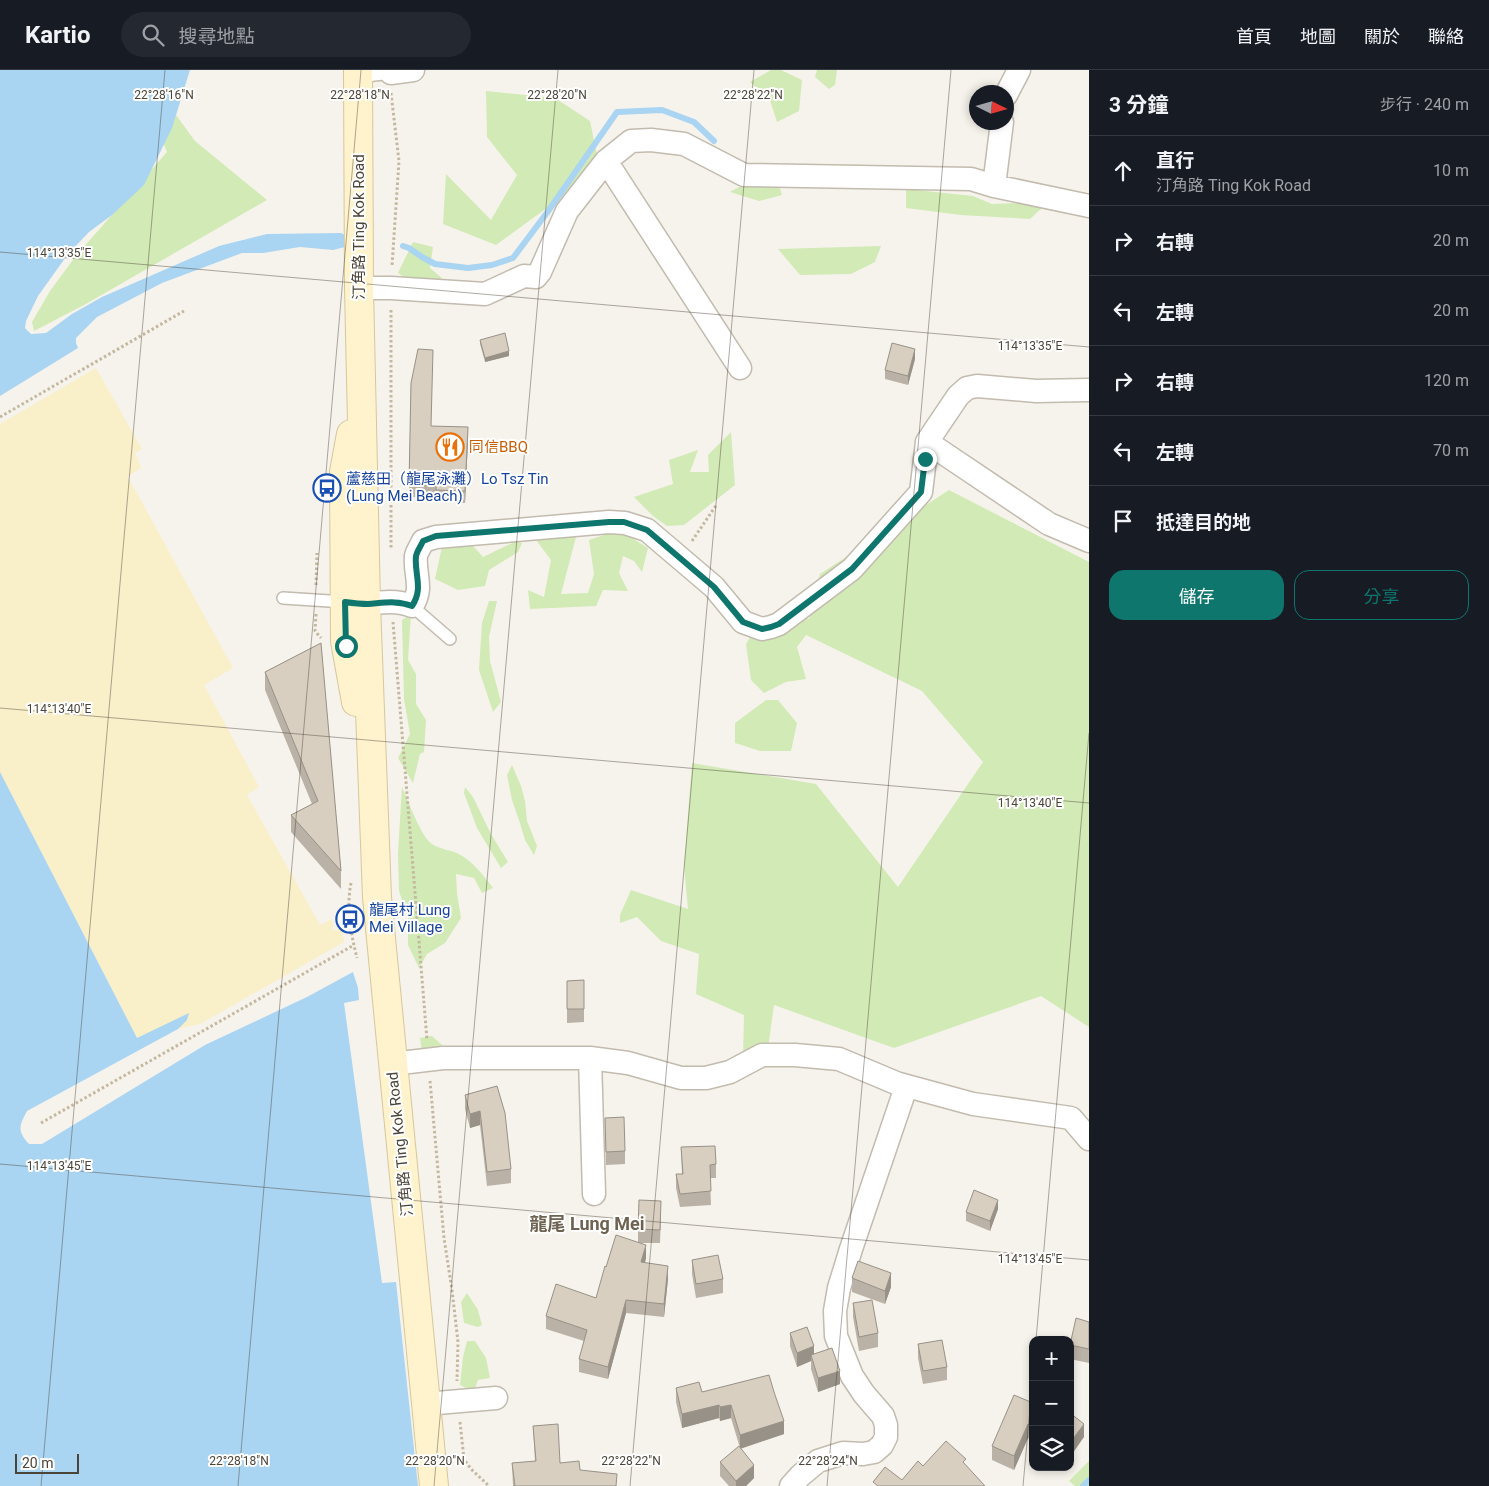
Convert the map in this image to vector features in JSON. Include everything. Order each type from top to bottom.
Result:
[{"type":"main road","name":"汀角路 Ting Kok Road","points":[[358,74],[361,384],[378,604],[345,641],[374,802],[377,897],[434,1486]]},
{"type":"street","points":[[391,73],[413,70]]},
{"type":"street","points":[[1011,85],[1019,70]]},
{"type":"street","points":[[994,186],[1001,130]]},
{"type":"street","points":[[359,288],[391,288],[486,294],[524,276],[536,277],[567,211],[606,161],[631,141],[651,140],[684,144],[744,176],[971,179],[994,186],[1089,206]]},
{"type":"street","points":[[606,161],[740,368]]},
{"type":"street","points":[[378,604],[416,599],[418,588],[416,554],[423,541],[436,536],[624,522],[647,530],[714,587],[743,622],[762,629],[771,627],[779,624],[852,569],[921,492],[927,442],[958,396],[966,388],[977,386],[1036,391],[1089,390]]},
{"type":"street","points":[[927,442],[1049,524],[1089,541]]},
{"type":"street","points":[[392,1064],[443,1058],[590,1058],[628,1063],[681,1078],[706,1078],[730,1072],[762,1055],[795,1055],[839,1059],[906,1087],[973,1104],[1071,1118],[1089,1139]]},
{"type":"street","points":[[590,1058],[594,1194]]},
{"type":"street","points":[[790,1486],[818,1461],[843,1453],[863,1454],[874,1452],[882,1445],[886,1437],[886,1425],[883,1416],[864,1394],[852,1376],[836,1336],[835,1311],[848,1257],[906,1087]]},
{"type":"street","points":[[426,1404],[496,1398]]},
{"type":"lane","points":[[358,74],[391,73]]},
{"type":"lane","points":[[283,598],[378,604],[450,639]]},
{"type":"path","points":[[391,73],[398,161],[391,288],[391,552]]},
{"type":"path","points":[[0,417],[184,310]]},
{"type":"path","points":[[680,558],[717,504]]},
{"type":"path","points":[[378,604],[412,844],[428,1060],[444,1238],[458,1342],[457,1380],[464,1459],[471,1469],[489,1486]]},
{"type":"path","points":[[41,1123],[354,945]]},
{"type":"green space","points":[[771,70],[781,70],[802,80],[799,111],[777,122],[770,100],[750,82]]},
{"type":"green space","points":[[817,70],[837,70],[835,85],[829,89],[815,77]]},
{"type":"green space","points":[[486,91],[555,98],[590,121],[598,160],[573,189],[496,245],[443,224],[446,174],[491,220],[517,175],[487,137]]},
{"type":"green space","points":[[176,115],[195,141],[267,200],[84,305],[34,331],[32,322],[50,291],[75,257],[167,152],[161,138]]},
{"type":"green space","points":[[746,183],[779,185],[782,195],[759,201],[730,192]]},
{"type":"green space","points":[[906,189],[973,196],[992,204],[1020,203],[1043,207],[1030,219],[961,215],[906,208]]},
{"type":"green space","points":[[413,242],[433,247],[430,268],[442,278],[428,285],[405,278],[398,273]]},
{"type":"green space","points":[[881,246],[875,262],[851,274],[800,275],[778,249]]},
{"type":"green space","points":[[731,432],[735,485],[684,525],[667,526],[653,516],[634,497],[673,484],[669,460],[698,450],[690,472],[709,472],[708,455]]},
{"type":"green space","points":[[949,490],[1089,562],[1089,1027],[1041,996],[894,1048],[774,1005],[766,1063],[743,1059],[744,1015],[696,994],[699,954],[661,941],[637,917],[620,923],[620,915],[631,890],[688,909],[684,866],[692,763],[816,784],[898,887],[983,762],[922,691],[806,635],[797,647],[806,679],[786,682],[764,693],[751,680],[746,644],[761,619],[768,641],[782,611],[809,619],[820,574]]},
{"type":"green space","points":[[566,515],[581,525],[561,594],[588,593],[594,574],[589,540],[619,530],[648,548],[642,572],[634,561],[623,556],[619,573],[628,591],[603,590],[596,606],[530,609],[528,590],[544,597],[551,560],[536,540]]},
{"type":"green space","points":[[465,537],[483,557],[516,541],[522,543],[518,552],[489,570],[485,586],[458,590],[435,579],[443,542]]},
{"type":"green space","points":[[489,601],[497,601],[489,637],[490,661],[501,702],[493,712],[479,670],[482,623]]},
{"type":"green space","points":[[411,614],[408,660],[416,674],[416,704],[426,720],[424,752],[420,754],[413,783],[398,758],[410,734],[404,699],[402,620]]},
{"type":"green space","points":[[766,700],[778,700],[797,723],[791,751],[760,751],[735,743],[735,723]]},
{"type":"green space","points":[[512,765],[521,786],[527,821],[537,846],[534,855],[525,840],[512,800],[507,775]]},
{"type":"green space","points":[[402,787],[419,826],[428,840],[435,846],[457,853],[468,860],[493,888],[482,893],[474,878],[456,874],[461,918],[445,943],[427,954],[419,968],[408,945],[408,918],[399,891],[398,853]]},
{"type":"green space","points":[[465,787],[473,797],[491,834],[508,862],[501,868],[477,828],[464,793]]},
{"type":"green space","points":[[432,1036],[442,1045],[424,1066],[420,1038]]},
{"type":"green space","points":[[467,1293],[478,1310],[482,1325],[478,1327],[464,1323],[461,1302]]},
{"type":"green space","points":[[467,1341],[475,1341],[486,1358],[490,1378],[478,1380],[474,1392],[460,1385]]},
{"type":"green space","points":[[1089,1461],[1089,1486],[1075,1486],[1069,1481]]},
{"type":"sand","points":[[96,368],[142,449],[135,453],[141,468],[128,477],[233,668],[204,685],[259,787],[247,795],[320,925],[332,919],[333,931],[342,928],[344,942],[200,1024],[137,1038],[0,772],[0,424]]},
{"type":"water","points":[[0,70],[190,70],[172,128],[144,185],[112,215],[89,232],[68,254],[38,296],[26,321],[25,328],[31,334],[46,333],[72,314],[102,297],[219,246],[267,234],[341,233],[345,235],[345,247],[333,250],[300,247],[263,253],[242,253],[162,283],[97,317],[76,338],[78,348],[0,396]]},
{"type":"water","points":[[0,772],[137,1038],[189,1013],[187,1020],[178,1029],[27,1111],[20,1128],[22,1135],[29,1144],[42,1144],[205,1045],[307,997],[353,972],[358,988],[359,1000],[344,1003],[382,1283],[396,1282],[418,1486],[0,1486]]},
{"type":"building","points":[[505,333],[509,351],[485,358],[480,340]]},
{"type":"building","points":[[892,343],[915,349],[908,376],[885,370]]},
{"type":"building","points":[[418,349],[433,350],[431,426],[468,427],[465,491],[436,490],[436,486],[409,485],[411,383]]},
{"type":"building","points":[[321,643],[341,871],[291,815],[318,801],[265,672]]},
{"type":"building","points":[[584,980],[584,1009],[567,1009],[567,981]]},
{"type":"building","points":[[497,1086],[505,1113],[511,1169],[487,1172],[480,1111],[470,1114],[465,1095]]},
{"type":"building","points":[[624,1117],[625,1151],[606,1152],[605,1118]]},
{"type":"building","points":[[715,1146],[716,1164],[710,1165],[711,1191],[680,1194],[676,1174],[683,1174],[681,1147]]},
{"type":"building","points":[[974,1190],[998,1200],[990,1221],[966,1212]]},
{"type":"building","points":[[639,1200],[661,1201],[660,1230],[638,1229]]},
{"type":"building","points":[[616,1235],[646,1245],[641,1262],[668,1266],[664,1304],[626,1300],[608,1367],[579,1359],[587,1330],[546,1316],[556,1284],[596,1298]]},
{"type":"building","points":[[718,1255],[723,1279],[696,1284],[692,1260]]},
{"type":"building","points":[[858,1261],[891,1273],[885,1291],[852,1278]]},
{"type":"building","points":[[872,1300],[878,1333],[859,1337],[853,1303]]},
{"type":"building","points":[[1076,1318],[1089,1322],[1089,1349],[1074,1346],[1074,1336],[1072,1336]]},
{"type":"building","points":[[807,1327],[814,1346],[797,1353],[790,1333]]},
{"type":"building","points":[[942,1340],[947,1367],[923,1371],[918,1344]]},
{"type":"building","points":[[832,1348],[840,1371],[818,1378],[811,1355]]},
{"type":"building","points":[[769,1375],[784,1421],[740,1435],[731,1405],[720,1407],[719,1405],[682,1414],[676,1388],[699,1382],[702,1392]]},
{"type":"building","points":[[1014,1395],[1029,1401],[1029,1425],[1014,1456],[992,1446]]},
{"type":"building","points":[[1074,1416],[1084,1424],[1074,1438]]},
{"type":"building","points":[[558,1424],[560,1463],[579,1461],[580,1470],[617,1474],[616,1486],[515,1486],[512,1463],[536,1461],[533,1426]]},
{"type":"building","points":[[946,1441],[966,1459],[963,1462],[985,1486],[878,1486],[873,1482],[885,1467],[902,1480],[918,1461],[923,1466]]},
{"type":"building","points":[[739,1446],[754,1465],[736,1481],[720,1462]]},
{"type":"waterway","points":[[403,246],[435,264],[468,268],[492,265],[513,258],[617,112],[662,110],[694,122],[714,141]]},
{"type":"waterway","points":[[1083,1486],[1089,1480]]},
{"type":"place","name":"同信BBQ","points":[[450,447]]},
{"type":"place","name":"蘆慈田（龍尾泳灘）Lo Tsz Tin (Lung Mei Beach)","points":[[327,488]]},
{"type":"place","name":"龍尾村 Lung Mei Village","points":[[350,919]]},
{"type":"district","name":"龍尾 Lung Mei","points":[[587,1223]]},
{"type":"route","points":[[346,646],[345,602],[366,604],[391,602],[412,606],[416,599],[418,588],[416,554],[423,541],[436,536],[609,522],[624,522],[647,530],[714,587],[743,622],[762,629],[771,627],[779,624],[852,569],[921,492],[925,459]]}]
